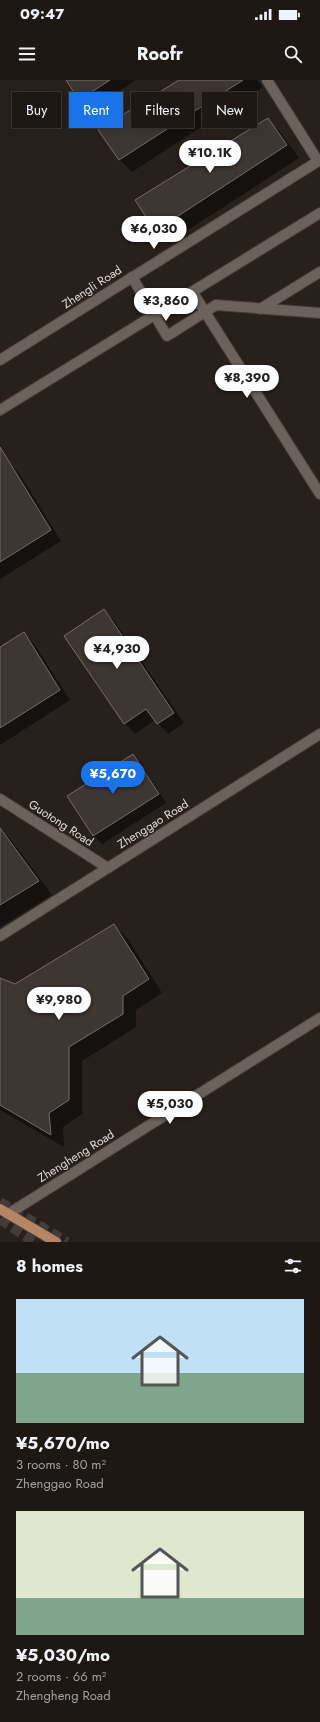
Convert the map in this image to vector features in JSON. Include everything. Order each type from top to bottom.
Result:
[{"type":"main road","points":[[4,1212],[56,1242]]},
{"type":"street","points":[[267,80],[319,160]]},
{"type":"street","name":"Zhengli Road","points":[[0,360],[319,160]]},
{"type":"street","points":[[0,410],[193,293],[320,213]]},
{"type":"street","points":[[260,309],[320,272]]},
{"type":"street","points":[[132,277],[168,336],[216,305],[320,314]]},
{"type":"street","points":[[193,293],[320,494]]},
{"type":"street","name":"Zhenggao Road","points":[[0,936],[320,734]]},
{"type":"street","name":"Guotong Road","points":[[0,799],[108,868]]},
{"type":"street","name":"Zhengheng Road","points":[[4,1212],[320,1018]]},
{"type":"building","points":[[66,80],[110,80],[91,92],[74,92]]},
{"type":"building","points":[[179,80],[243,80],[224,92],[202,92],[202,106],[194,112],[194,92],[160,92]]},
{"type":"building","points":[[131,110],[131,128],[169,128],[119,160],[98,130],[101,128],[123,128],[123,115]]},
{"type":"building","points":[[268,118],[287,145],[155,231],[135,200],[252,128],[257,128],[257,125]]},
{"type":"building","points":[[0,447],[51,530],[0,562]]},
{"type":"building","points":[[104,609],[174,713],[157,724],[146,709],[124,724],[64,636]]},
{"type":"building","points":[[24,632],[60,690],[0,728],[0,647]]},
{"type":"building","points":[[133,754],[159,794],[93,836],[67,796]]},
{"type":"building","points":[[0,828],[39,881],[0,905]]},
{"type":"building","points":[[114,924],[149,979],[123,996],[123,1014],[69,1047],[69,1100],[49,1113],[51,1135],[0,1105],[0,978],[15,984]]},
{"type":"tunnel","points":[[0,1202],[67,1242]]},
{"type":"tunnel","points":[[0,1219],[34,1242]]}]
